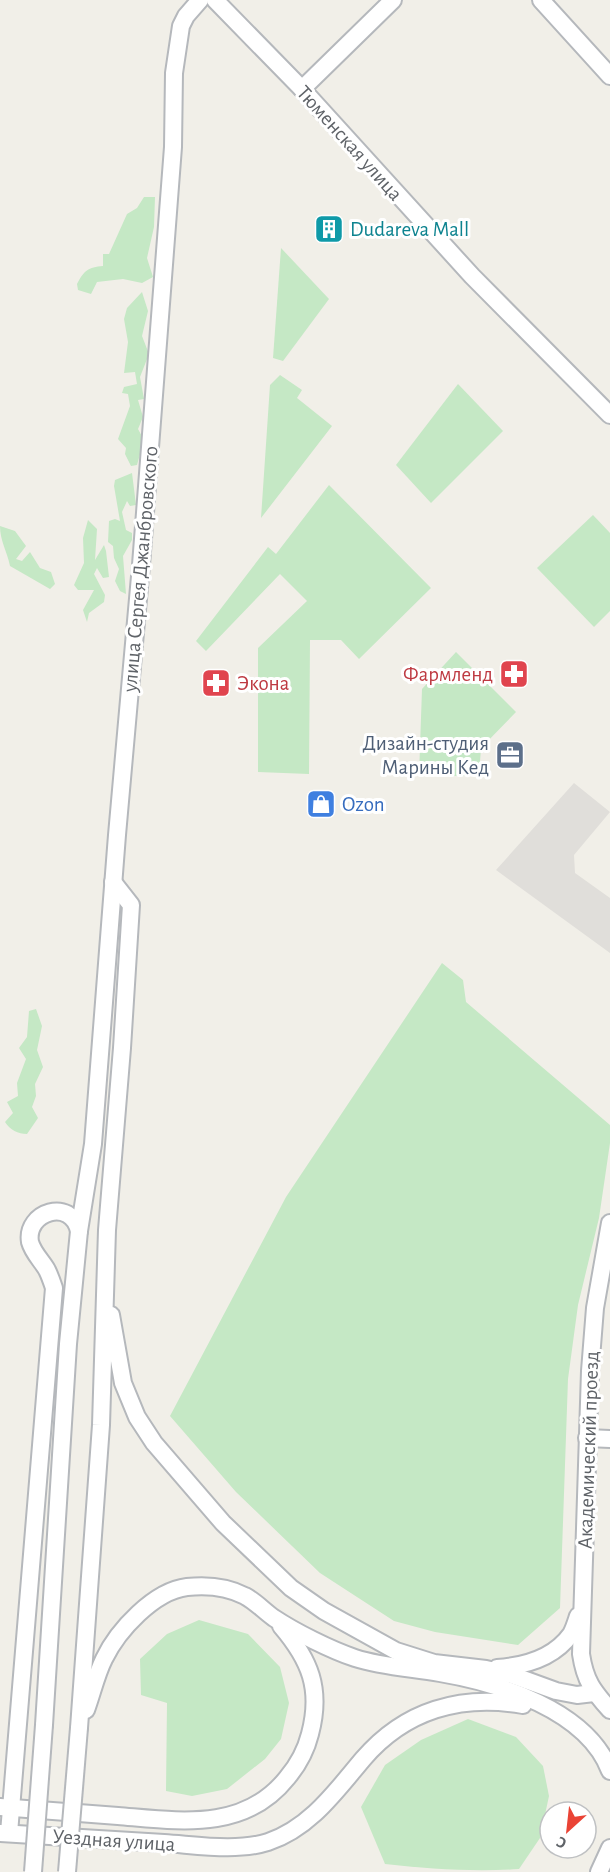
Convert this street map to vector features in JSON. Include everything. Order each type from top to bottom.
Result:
[{"type":"street","name":"улица Сергея Джанбровского","points":[[33,1872],[66,1364],[79,1231],[93,1144],[173,147],[174,73],[181,26],[186,16],[200,0]]},
{"type":"street","name":"Тюменская улица","points":[[215,0],[302,89],[472,276],[610,415]]},
{"type":"street","points":[[302,89],[393,0]]},
{"type":"street","points":[[541,0],[610,76]]},
{"type":"street","points":[[67,1872],[101,1425],[107,1230],[122,1058],[131,905],[113,882]]},
{"type":"street","points":[[64,1213],[76,1203],[87,1183]]},
{"type":"street","points":[[4,1833],[54,1288],[47,1271],[32,1249],[31,1230],[36,1221],[53,1211],[73,1217],[79,1231]]},
{"type":"street","name":"Академический проезд","points":[[594,1693],[587,1679],[581,1654],[587,1438],[595,1308],[610,1223]]},
{"type":"street","points":[[105,1288],[123,1383],[137,1417],[154,1443],[223,1523],[291,1588],[324,1611],[396,1651],[434,1663],[486,1669],[512,1675],[577,1695],[594,1693],[610,1710]]},
{"type":"street","points":[[587,1438],[610,1439]]},
{"type":"street","points":[[78,1728],[103,1660],[116,1638],[137,1614],[160,1597],[185,1587],[217,1587],[245,1596],[274,1618],[354,1658],[390,1667],[466,1677],[533,1701],[568,1718],[589,1737],[605,1758],[610,1771]]},
{"type":"street","points":[[438,1672],[514,1667],[540,1659],[557,1648],[571,1634],[582,1607]]},
{"type":"street","points":[[5,1807],[178,1821],[217,1819],[259,1804],[279,1788],[295,1768],[308,1742],[314,1719],[315,1689],[306,1660],[274,1618]]},
{"type":"street","name":"Уездная улица","points":[[4,1833],[228,1847],[267,1842],[298,1828],[344,1782],[365,1756],[401,1725],[430,1710],[491,1700],[549,1709]]},
{"type":"street","points":[[599,1872],[610,1848]]},
{"type":"shaded area","points":[[574,783],[610,812],[574,855],[575,873],[610,898],[610,953],[496,870]]},
{"type":"green space","points":[[144,197],[155,197],[154,227],[147,258],[153,277],[142,283],[123,279],[97,282],[91,294],[78,290],[77,284],[84,273],[94,267],[103,266],[103,254],[109,254],[127,214],[137,208]]},
{"type":"green space","points":[[281,248],[329,299],[283,361],[273,358]]},
{"type":"green space","points":[[142,292],[148,311],[142,336],[149,354],[140,377],[144,399],[138,400],[143,417],[138,429],[144,440],[137,465],[131,466],[125,454],[126,448],[118,439],[130,406],[128,394],[122,393],[124,387],[137,384],[135,372],[124,373],[128,342],[124,319],[127,308]]},
{"type":"green space","points":[[280,375],[302,390],[297,398],[332,426],[261,518],[270,385]]},
{"type":"green space","points":[[458,384],[503,431],[431,503],[396,465]]},
{"type":"green space","points":[[132,473],[136,505],[130,506],[127,501],[122,512],[126,530],[132,533],[132,540],[123,556],[126,594],[120,591],[115,581],[119,569],[114,558],[113,546],[108,542],[109,521],[115,519],[120,521],[115,480]]},
{"type":"green space","points":[[329,485],[431,588],[359,659],[341,640],[310,640],[309,774],[258,772],[258,648],[307,601],[280,574],[206,651],[196,641],[268,547],[276,554]]},
{"type":"green space","points":[[593,515],[610,533],[610,611],[594,627],[537,568]]},
{"type":"green space","points":[[88,520],[97,529],[95,560],[104,545],[109,577],[103,578],[97,568],[94,574],[105,595],[104,602],[89,613],[87,622],[83,610],[94,590],[78,590],[74,585],[84,563],[83,538]]},
{"type":"green space","points":[[0,526],[15,531],[26,546],[16,559],[22,561],[30,552],[40,568],[51,572],[55,584],[50,589],[10,566]]},
{"type":"green space","points":[[456,652],[516,712],[481,748],[479,776],[419,776],[422,689]]},
{"type":"green space","points":[[442,963],[463,980],[466,1002],[610,1125],[610,1143],[599,1218],[578,1305],[568,1379],[560,1608],[518,1645],[435,1632],[394,1621],[320,1573],[236,1492],[170,1416],[286,1197]]},
{"type":"green space","points":[[36,1009],[42,1026],[37,1050],[43,1067],[35,1084],[36,1096],[32,1107],[38,1118],[27,1134],[24,1134],[12,1129],[5,1122],[13,1113],[7,1102],[18,1096],[17,1083],[26,1059],[19,1048],[27,1037],[29,1011]]},
{"type":"green space","points":[[199,1620],[248,1634],[280,1667],[289,1703],[281,1739],[265,1759],[227,1789],[192,1796],[166,1791],[167,1703],[141,1695],[140,1659],[167,1634]]},
{"type":"green space","points":[[468,1719],[516,1737],[543,1766],[548,1800],[538,1800],[538,1841],[519,1869],[452,1870],[385,1864],[361,1807],[385,1765],[421,1740]]},
{"type":"place","name":"Dudareva Mall","points":[[329,229]]},
{"type":"place","name":"Фармленд","points":[[514,674]]},
{"type":"place","name":"Экона","points":[[216,683]]},
{"type":"place","name":"Дизайн-студия Марины Кед","points":[[510,755]]},
{"type":"place","name":"Ozon","points":[[321,804]]}]
